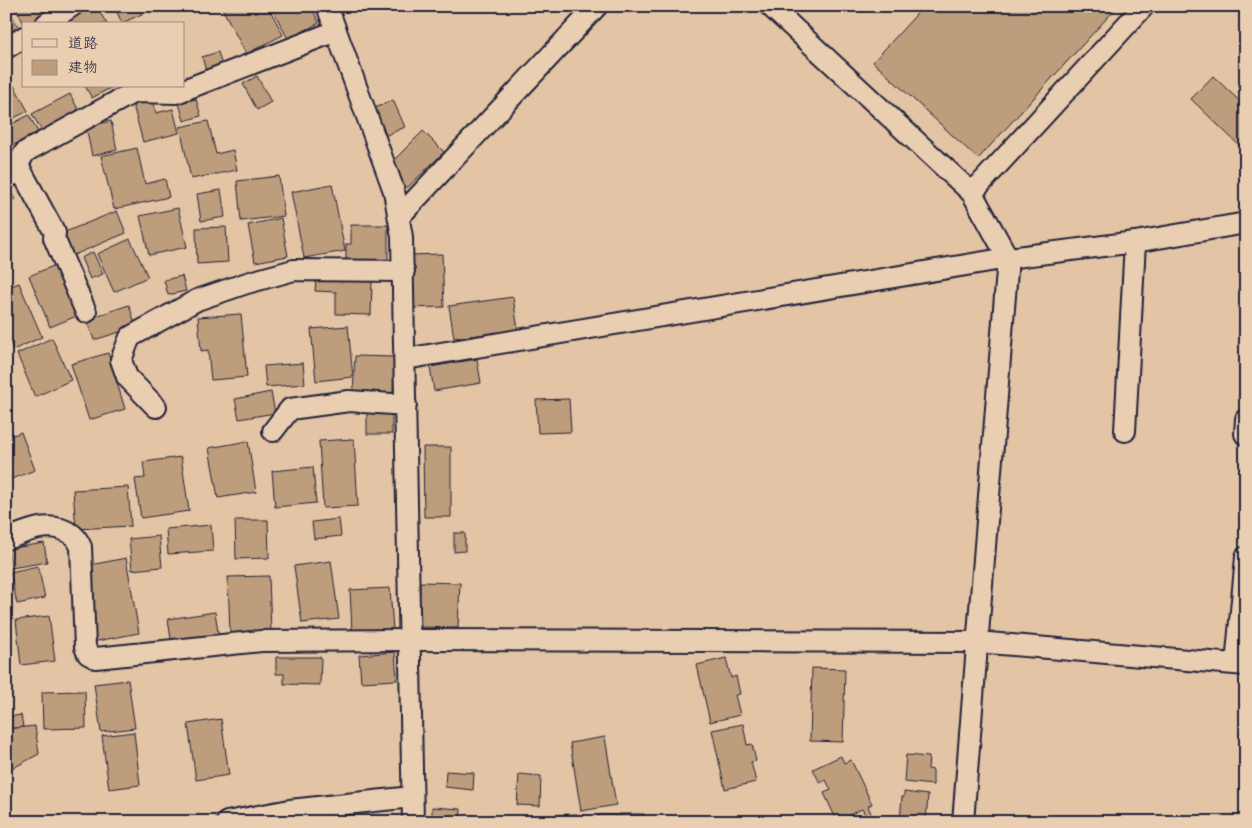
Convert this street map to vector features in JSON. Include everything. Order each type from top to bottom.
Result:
[{"type":"street","points":[[49,22],[72,6]]},
{"type":"street","points":[[327,6],[394,191],[402,237],[413,822]]},
{"type":"street","points":[[399,217],[596,6]]},
{"type":"street","points":[[770,6],[972,193],[1008,258],[963,822]]},
{"type":"street","points":[[972,193],[1144,6]]},
{"type":"street","points":[[86,312],[54,238],[55,233],[12,172],[26,152],[134,92],[176,93],[336,31]]},
{"type":"street","points":[[6,48],[22,38]]},
{"type":"street","points":[[405,360],[1008,258],[1135,242],[1246,222]]},
{"type":"street","points":[[1125,431],[1135,242]]},
{"type":"street","points":[[156,407],[127,377],[121,360],[130,337],[197,300],[294,270],[404,272]]},
{"type":"street","points":[[273,431],[290,410],[349,401],[406,405]]},
{"type":"street","points":[[6,539],[41,527],[50,526],[71,533],[77,538],[81,547],[85,647],[88,654],[96,658],[262,641],[977,642],[1241,665],[1246,558]]},
{"type":"street","points":[[227,822],[290,810],[412,797]]},
{"type":"building","points":[[6,6],[19,27],[6,34]]},
{"type":"building","points":[[15,6],[53,6],[55,10],[33,22],[23,22]]},
{"type":"building","points":[[89,6],[96,6],[106,22],[66,22]]},
{"type":"building","points":[[114,6],[138,6],[142,14],[122,22]]},
{"type":"building","points":[[221,6],[268,6],[283,35],[246,54]]},
{"type":"building","points":[[271,6],[311,6],[319,23],[288,39]]},
{"type":"building","points":[[924,6],[1118,6],[978,159],[873,62]]},
{"type":"building","points":[[218,52],[222,66],[206,71],[202,57]]},
{"type":"building","points":[[6,71],[28,111],[6,122]]},
{"type":"building","points":[[257,76],[271,102],[257,110],[243,84]]},
{"type":"building","points":[[1213,76],[1246,107],[1246,152],[1191,99]]},
{"type":"building","points":[[86,88],[110,88],[92,98]]},
{"type":"building","points":[[70,94],[80,113],[43,133],[32,114]]},
{"type":"building","points":[[196,99],[201,116],[184,121],[179,103]]},
{"type":"building","points":[[153,100],[156,113],[173,109],[179,133],[143,142],[133,105]]},
{"type":"building","points":[[393,100],[405,127],[380,138],[368,111]]},
{"type":"building","points":[[29,115],[38,132],[8,148],[6,145],[6,127]]},
{"type":"building","points":[[111,121],[117,150],[92,156],[86,127]]},
{"type":"building","points":[[208,121],[216,154],[233,150],[237,170],[191,179],[180,127]]},
{"type":"building","points":[[423,131],[444,152],[407,188],[387,167]]},
{"type":"building","points":[[137,148],[145,184],[165,179],[169,197],[114,209],[101,156]]},
{"type":"building","points":[[279,176],[284,216],[241,221],[237,181]]},
{"type":"building","points":[[6,184],[15,199],[6,204]]},
{"type":"building","points":[[332,184],[345,251],[304,258],[291,192]]},
{"type":"building","points":[[221,190],[225,217],[201,221],[197,194]]},
{"type":"building","points":[[178,208],[187,247],[149,255],[140,216]]},
{"type":"building","points":[[117,211],[126,233],[69,257],[60,234]]},
{"type":"building","points":[[281,218],[288,256],[255,262],[248,225]]},
{"type":"building","points":[[351,225],[388,225],[388,265],[346,265],[346,244],[351,244]]},
{"type":"building","points":[[226,227],[228,262],[197,264],[196,228]]},
{"type":"building","points":[[130,239],[148,277],[114,292],[97,254]]},
{"type":"building","points":[[93,252],[103,274],[90,279],[81,258]]},
{"type":"building","points":[[442,254],[444,307],[410,308],[409,255]]},
{"type":"building","points":[[58,264],[79,315],[50,327],[29,276]]},
{"type":"building","points":[[182,276],[186,291],[168,295],[164,280]]},
{"type":"building","points":[[316,279],[372,280],[371,315],[336,314],[336,292],[315,291]]},
{"type":"building","points":[[19,283],[42,337],[13,350],[6,335],[6,288]]},
{"type":"building","points":[[513,297],[518,330],[454,338],[449,306]]},
{"type":"building","points":[[129,305],[136,327],[94,340],[87,319]]},
{"type":"building","points":[[241,314],[247,377],[211,380],[208,350],[201,351],[198,317]]},
{"type":"building","points":[[348,326],[353,377],[316,381],[311,329]]},
{"type":"building","points":[[52,338],[71,380],[35,397],[17,354]]},
{"type":"building","points":[[108,353],[125,409],[89,420],[71,364]]},
{"type":"building","points":[[355,356],[394,357],[393,397],[353,395]]},
{"type":"building","points":[[477,359],[481,383],[434,391],[430,367]]},
{"type":"building","points":[[303,363],[305,384],[266,387],[264,366]]},
{"type":"building","points":[[271,392],[275,413],[239,419],[235,399]]},
{"type":"building","points":[[569,399],[571,432],[538,433],[536,400]]},
{"type":"building","points":[[367,411],[392,411],[392,434],[367,434]]},
{"type":"building","points":[[21,432],[35,470],[6,481],[6,438]]},
{"type":"building","points":[[354,439],[358,506],[323,508],[319,441]]},
{"type":"building","points":[[248,441],[256,492],[218,498],[209,448]]},
{"type":"building","points":[[423,447],[451,447],[451,517],[424,517]]},
{"type":"building","points":[[181,457],[189,511],[141,518],[135,479],[145,478],[143,462]]},
{"type":"building","points":[[313,467],[316,503],[275,507],[272,471]]},
{"type":"building","points":[[128,487],[131,526],[76,529],[73,490]]},
{"type":"building","points":[[339,519],[341,536],[314,539],[312,522]]},
{"type":"building","points":[[235,520],[268,520],[269,558],[236,559]]},
{"type":"building","points":[[211,525],[213,551],[168,554],[166,529]]},
{"type":"building","points":[[454,533],[465,533],[465,551],[454,552]]},
{"type":"building","points":[[159,536],[162,567],[132,570],[129,539]]},
{"type":"building","points":[[44,543],[47,562],[11,568],[8,549]]},
{"type":"building","points":[[126,558],[139,633],[92,642],[90,565]]},
{"type":"building","points":[[331,561],[339,619],[302,623],[294,566]]},
{"type":"building","points":[[38,566],[45,598],[17,604],[10,572]]},
{"type":"building","points":[[269,576],[271,632],[230,633],[228,577]]},
{"type":"building","points":[[420,582],[460,583],[458,628],[419,627]]},
{"type":"building","points":[[390,588],[393,630],[352,632],[350,590]]},
{"type":"building","points":[[215,612],[219,638],[172,645],[168,619]]},
{"type":"building","points":[[49,616],[55,661],[21,665],[16,620]]},
{"type":"building","points":[[395,652],[397,680],[361,682],[359,655]]},
{"type":"building","points":[[276,657],[321,657],[320,685],[284,684],[284,674],[276,674]]},
{"type":"building","points":[[726,658],[731,678],[736,676],[740,694],[735,695],[740,715],[710,722],[697,665]]},
{"type":"building","points":[[812,668],[845,669],[843,742],[810,741]]},
{"type":"building","points":[[128,680],[135,728],[101,732],[94,684]]},
{"type":"building","points":[[85,691],[86,728],[43,729],[42,692]]},
{"type":"building","points":[[21,715],[23,727],[6,729],[6,717]]},
{"type":"building","points":[[221,719],[229,775],[196,780],[188,724]]},
{"type":"building","points":[[743,724],[747,745],[752,744],[756,761],[751,762],[756,782],[725,789],[712,730]]},
{"type":"building","points":[[35,726],[39,754],[13,768],[6,742],[6,729]]},
{"type":"building","points":[[134,732],[140,785],[109,789],[102,736]]},
{"type":"building","points":[[605,737],[616,805],[581,811],[570,743]]},
{"type":"building","points":[[906,755],[929,757],[928,769],[933,770],[933,785],[904,782]]},
{"type":"building","points":[[841,756],[844,763],[851,760],[872,804],[868,806],[872,816],[867,818],[862,809],[849,815],[852,821],[846,822],[844,818],[837,821],[824,793],[831,790],[826,780],[820,783],[813,769]]},
{"type":"building","points":[[446,771],[474,773],[473,790],[445,787]]},
{"type":"building","points":[[519,774],[541,776],[540,806],[517,805]]},
{"type":"building","points":[[6,782],[13,796],[6,799]]},
{"type":"building","points":[[904,792],[928,795],[926,822],[900,821]]},
{"type":"building","points":[[432,807],[461,809],[460,822],[432,822]]},
{"type":"building","points":[[577,814],[577,822],[552,822],[552,815]]},
{"type":"building","points":[[619,814],[644,814],[644,822],[620,822]]},
{"type":"building","points":[[598,815],[616,815],[616,822],[599,822]]}]
